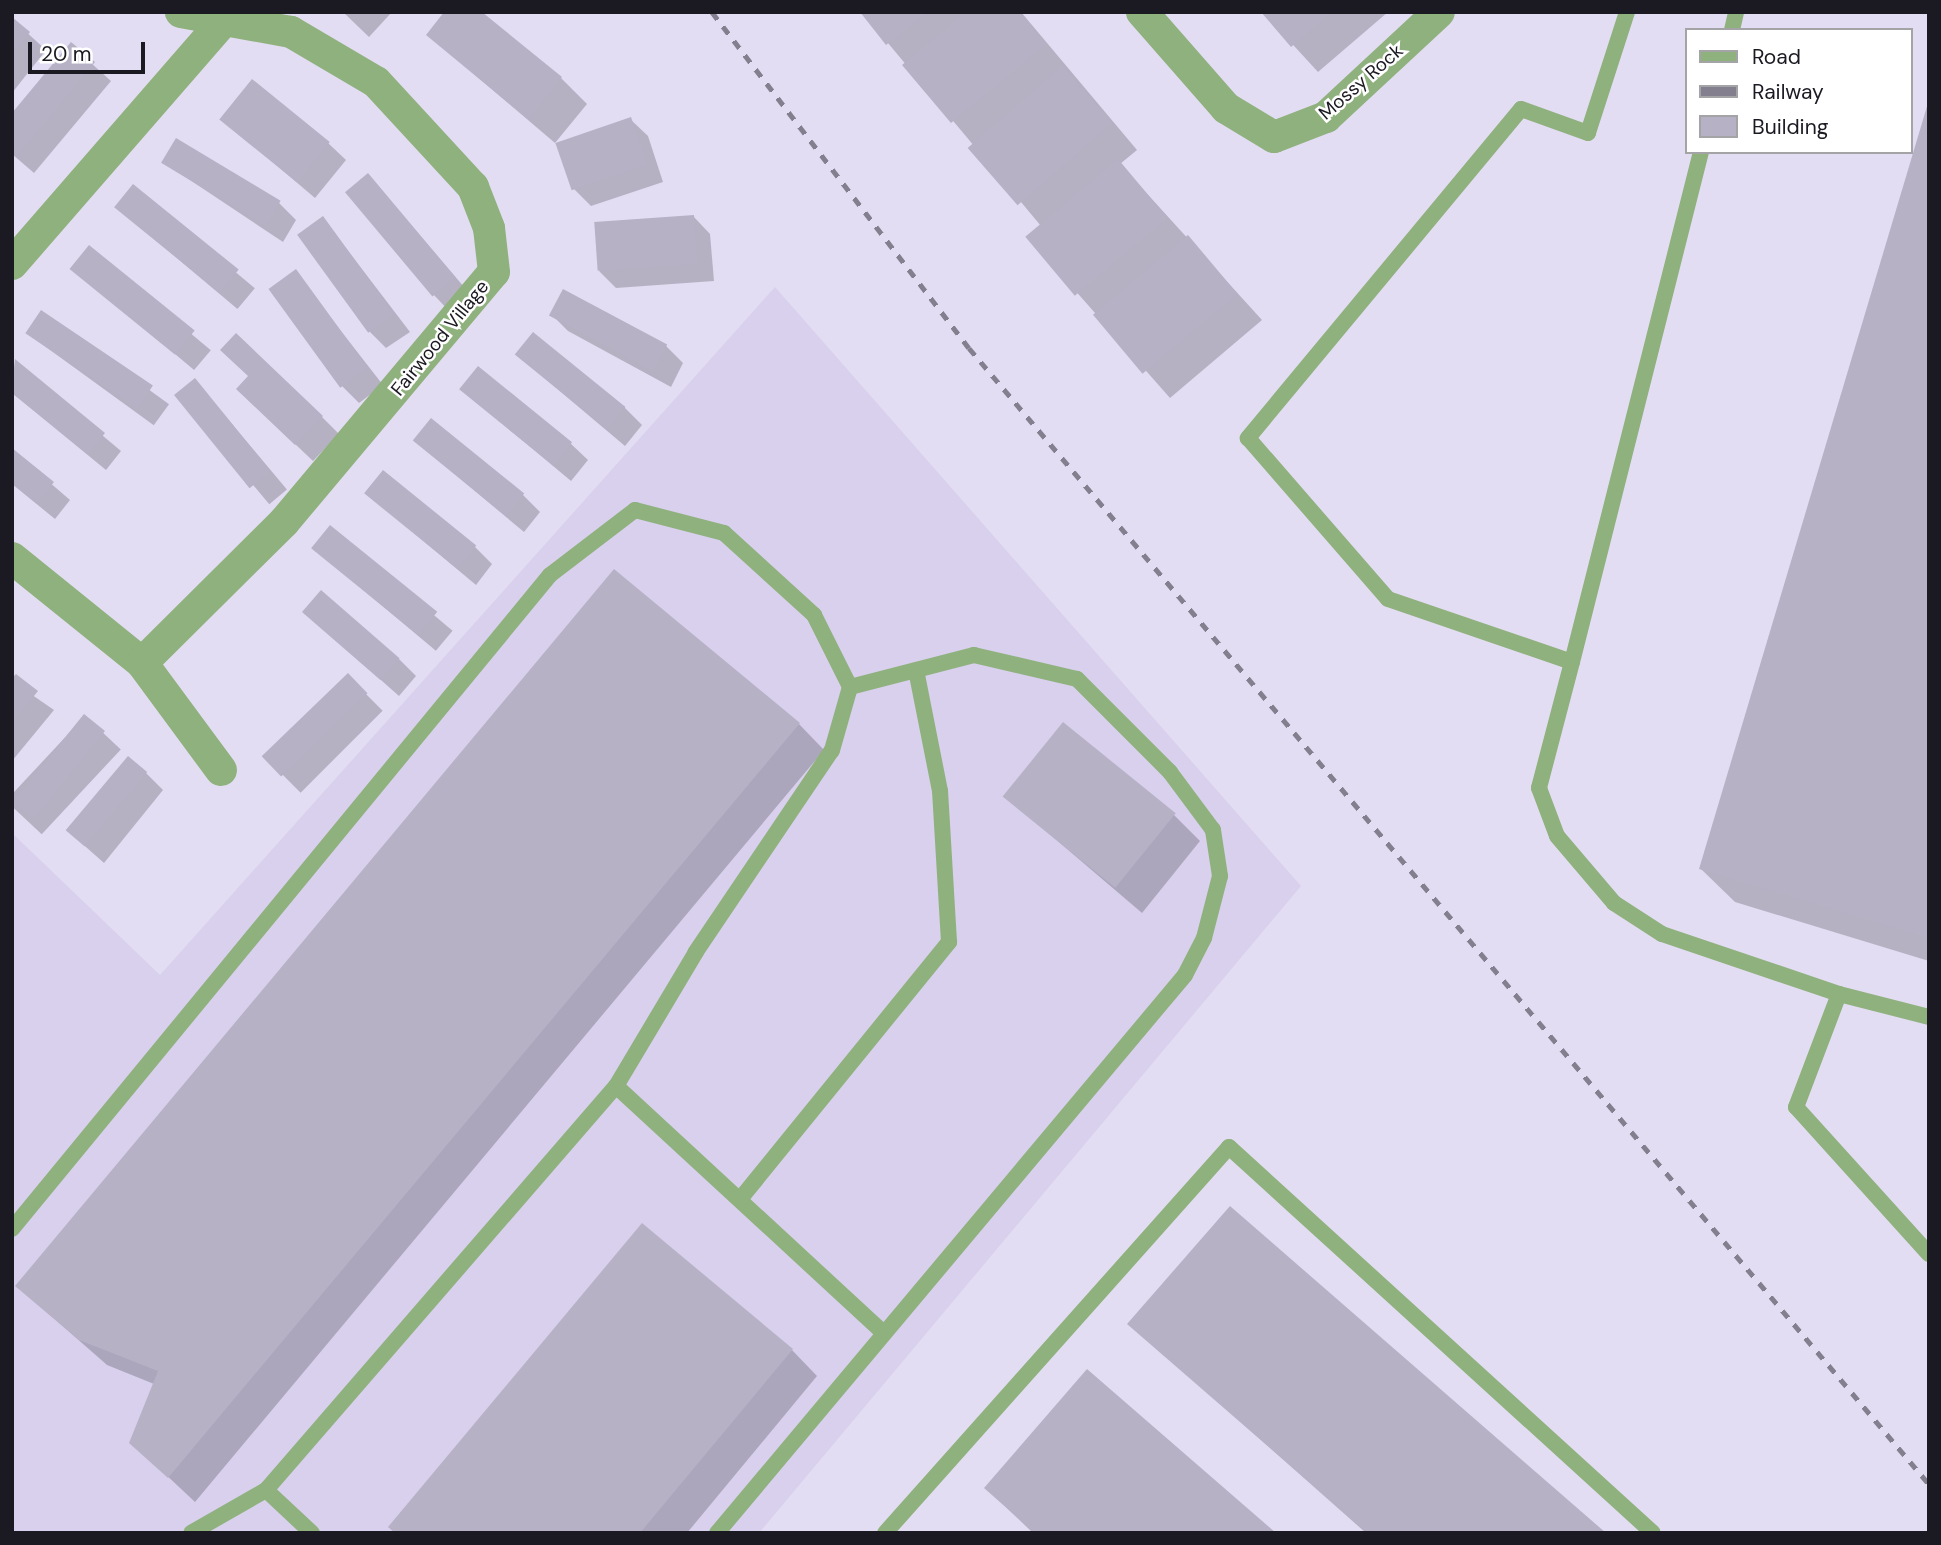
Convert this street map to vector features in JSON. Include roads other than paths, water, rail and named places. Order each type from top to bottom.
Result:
[{"type":"street","name":"Fairwood Village","points":[[142,663],[284,522],[494,272],[489,228],[473,187],[376,82],[290,32],[228,16],[181,12]]},
{"type":"street","name":"Mossy Rock","points":[[1142,12],[1226,107],[1274,137],[1326,117],[1439,12]]},
{"type":"street","points":[[12,264],[228,16]]},
{"type":"street","points":[[12,558],[142,663],[221,770]]},
{"type":"lane","points":[[1572,662],[1388,599],[1248,438],[1521,109],[1588,133],[1627,12]]},
{"type":"lane","points":[[1700,154],[1539,788],[1557,836],[1615,903],[1662,934],[1839,994],[1929,1017]]},
{"type":"lane","points":[[12,1229],[550,575],[635,510],[724,533],[814,615],[850,687],[832,750],[696,952],[616,1086],[267,1490],[191,1533]]},
{"type":"lane","points":[[717,1533],[1185,975],[1204,938],[1220,876],[1213,830],[1170,772],[1077,679],[974,655],[850,687]]},
{"type":"lane","points":[[741,1198],[948,942],[940,791],[916,670]]},
{"type":"lane","points":[[1839,994],[1796,1107],[1929,1254]]},
{"type":"lane","points":[[616,1086],[741,1198],[884,1333]]},
{"type":"lane","points":[[886,1533],[1229,1147],[1653,1533]]},
{"type":"lane","points":[[267,1490],[312,1533]]},
{"type":"railway","points":[[712,12],[969,348],[1929,1484]]}]
